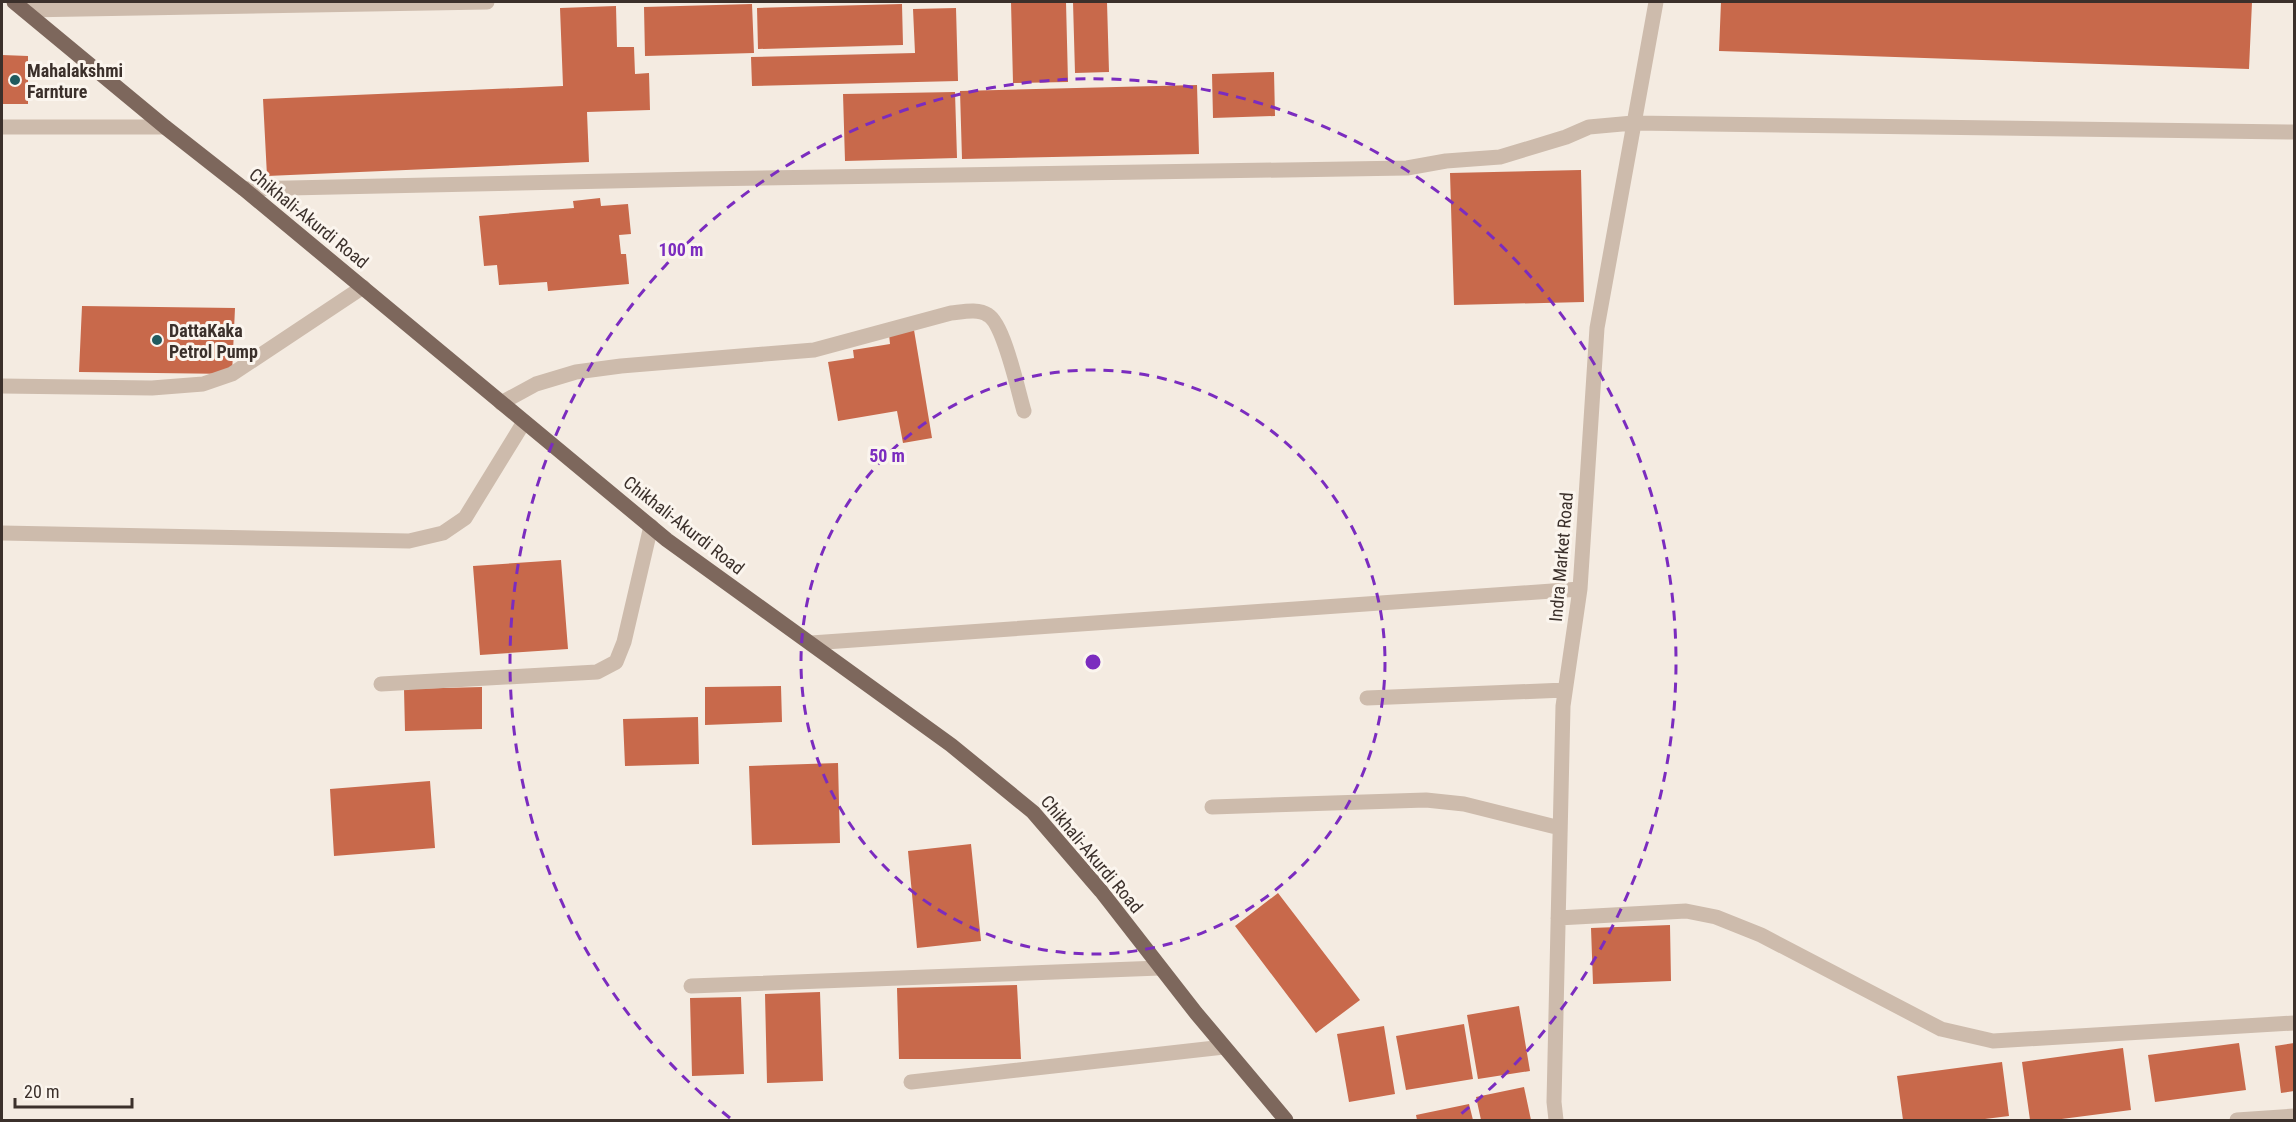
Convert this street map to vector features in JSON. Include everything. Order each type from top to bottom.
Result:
[{"type":"main road","name":"Chikhali-Akurdi Road","points":[[19,6],[363,287],[667,540],[951,745],[1033,812],[1101,891],[1160,968],[1286,1120]]},
{"type":"street","points":[[19,6],[487,2]]},
{"type":"street","name":"Indra Market Road","points":[[1556,1120],[1554,1102],[1563,706],[1580,590],[1597,328],[1656,2]]},
{"type":"street","points":[[244,189],[700,178],[1407,168],[1446,161],[1500,157],[1566,137],[1589,127],[1633,123],[2295,132]]},
{"type":"street","points":[[2,127],[165,127]]},
{"type":"street","points":[[2,386],[152,388],[203,384],[232,374],[363,287]]},
{"type":"street","points":[[501,403],[536,384],[576,372],[621,366],[814,350],[951,312],[973,310],[988,315],[1000,328],[1024,411]]},
{"type":"street","points":[[2,533],[409,541],[442,533],[465,518],[524,422]]},
{"type":"street","points":[[381,684],[597,672],[616,662],[624,642],[651,526]]},
{"type":"street","points":[[811,643],[1580,590]]},
{"type":"street","points":[[1367,698],[1565,690]]},
{"type":"street","points":[[1212,807],[1426,800],[1464,804],[1560,828]]},
{"type":"street","points":[[1558,918],[1686,911],[1716,917],[1761,935],[1941,1029],[1993,1041],[2295,1023]]},
{"type":"street","points":[[691,986],[1160,968]]},
{"type":"street","points":[[910,1082],[1224,1047]]},
{"type":"street","points":[[2237,1120],[2295,1116]]},
{"type":"building","points":[[1011,2],[1066,2],[1068,82],[1013,83]]},
{"type":"building","points":[[1073,2],[1107,2],[1109,72],[1075,73]]},
{"type":"building","points":[[1721,2],[2252,2],[2249,69],[1719,51]]},
{"type":"building","points":[[752,4],[754,53],[645,56],[644,7]]},
{"type":"building","points":[[902,4],[903,45],[758,49],[757,8]]},
{"type":"building","points":[[616,6],[617,47],[634,47],[635,74],[649,73],[650,110],[587,112],[589,162],[267,176],[263,99],[563,86],[560,8]]},
{"type":"building","points":[[956,8],[958,81],[752,86],[751,57],[915,53],[913,9]]},
{"type":"building","name":"Mahalakshmi Farnture","points":[[2,55],[28,56],[28,104],[2,104]]},
{"type":"building","points":[[1274,72],[1275,116],[1213,118],[1212,74]]},
{"type":"building","points":[[1197,85],[1199,154],[962,159],[960,91]]},
{"type":"building","points":[[955,92],[957,158],[845,161],[843,94]]},
{"type":"building","points":[[1581,170],[1584,302],[1454,305],[1450,173]]},
{"type":"building","points":[[600,198],[601,206],[628,204],[631,234],[619,235],[621,254],[626,254],[629,284],[548,291],[547,282],[499,285],[497,265],[484,266],[479,216],[574,208],[573,201]]},
{"type":"building","name":"DattaKaka Petrol Pump","points":[[82,306],[235,308],[232,374],[79,372]]},
{"type":"building","points":[[914,330],[932,438],[903,443],[897,411],[838,421],[828,362],[854,358],[853,350],[890,344],[889,334]]},
{"type":"building","points":[[561,560],[568,649],[480,655],[473,566]]},
{"type":"building","points":[[781,686],[782,722],[705,725],[705,687]]},
{"type":"building","points":[[482,687],[482,729],[405,731],[404,689]]},
{"type":"building","points":[[698,717],[699,764],[625,766],[623,719]]},
{"type":"building","points":[[838,763],[840,843],[752,845],[749,766]]},
{"type":"building","points":[[430,781],[435,848],[334,856],[330,789]]},
{"type":"building","points":[[971,844],[981,941],[917,948],[908,851]]},
{"type":"building","points":[[1278,893],[1360,1000],[1316,1033],[1235,926]]},
{"type":"building","points":[[1670,925],[1671,981],[1593,984],[1591,928]]},
{"type":"building","points":[[1017,985],[1021,1059],[899,1059],[897,988]]},
{"type":"building","points":[[820,992],[823,1081],[767,1083],[765,994]]},
{"type":"building","points":[[741,997],[744,1074],[692,1076],[690,998]]},
{"type":"building","points":[[1519,1006],[1530,1071],[1478,1079],[1467,1015]]},
{"type":"building","points":[[1464,1024],[1473,1079],[1406,1090],[1396,1036]]},
{"type":"building","points":[[1384,1026],[1395,1094],[1349,1102],[1337,1034]]},
{"type":"building","points":[[2239,1043],[2246,1090],[2155,1102],[2148,1055]]},
{"type":"building","points":[[2294,1043],[2294,1091],[2281,1093],[2275,1046]]},
{"type":"building","points":[[2123,1048],[2131,1110],[2054,1120],[2030,1120],[2022,1062]]},
{"type":"building","points":[[2002,1062],[2009,1116],[1977,1120],[1903,1120],[1897,1076]]},
{"type":"building","points":[[1524,1087],[1531,1120],[1481,1120],[1476,1097]]},
{"type":"building","points":[[1469,1104],[1473,1120],[1417,1120],[1416,1115]]},
{"type":"place","name":"Mahalakshmi Farnture","points":[[15,80]]},
{"type":"place","name":"DattaKaka Petrol Pump","points":[[157,340]]}]
